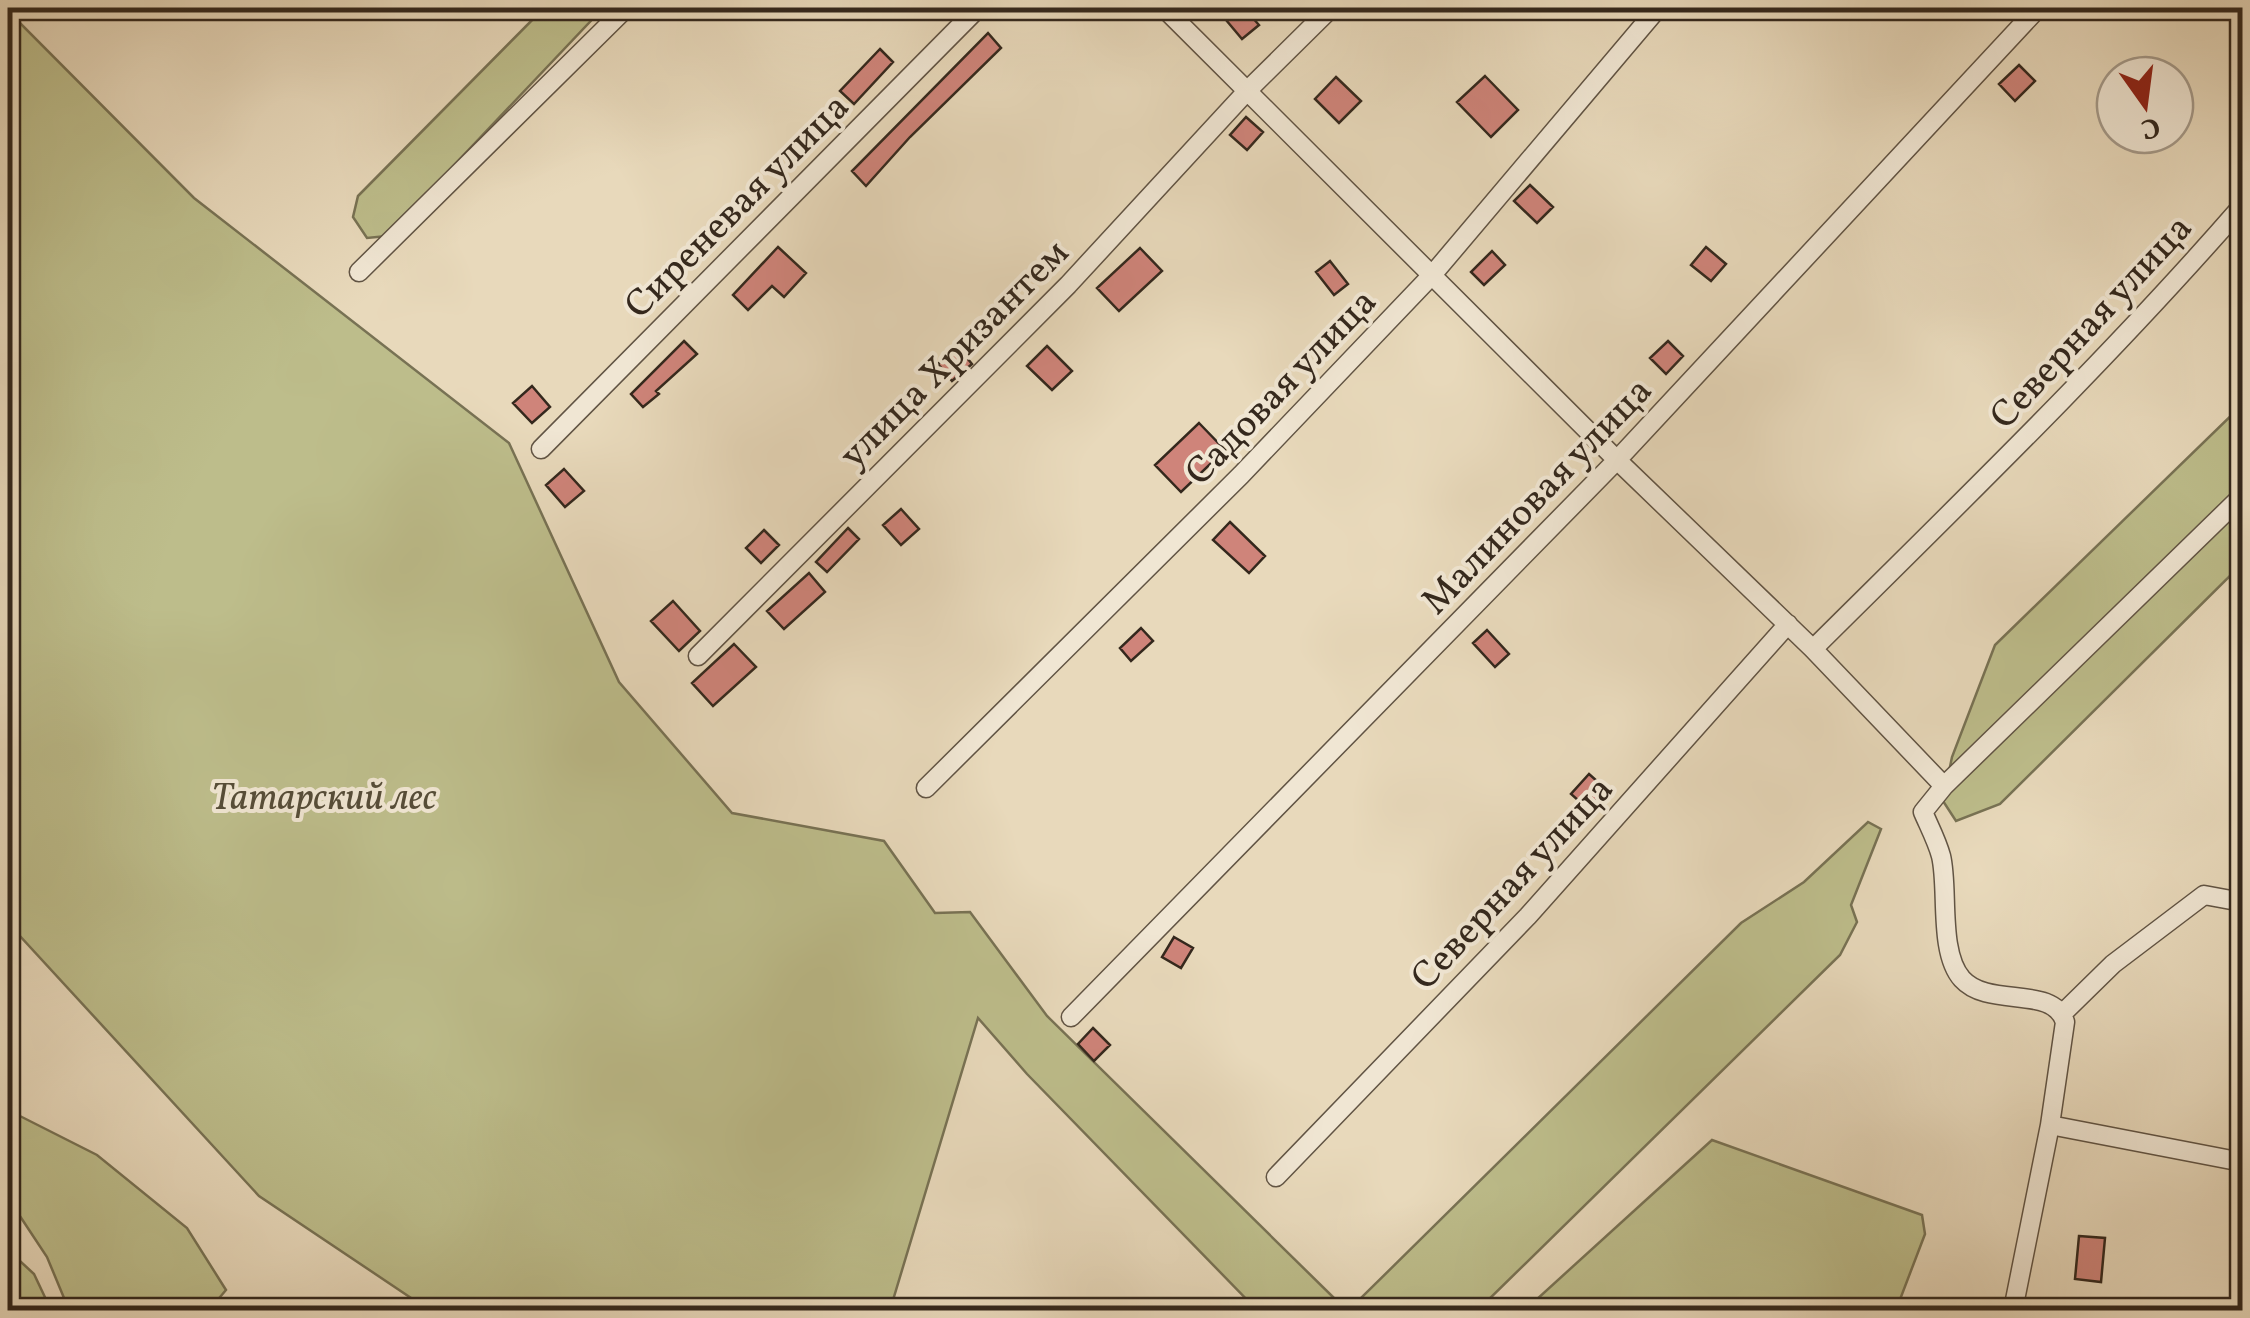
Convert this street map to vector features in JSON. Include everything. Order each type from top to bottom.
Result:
[{"type":"street","points":[[358,272],[626,8]]},
{"type":"street","name":"Сиреневая улица","points":[[541,449],[978,8]]},
{"type":"street","points":[[1164,8],[1788,624],[1944,786]]},
{"type":"street","name":"улица Хризантем","points":[[698,656],[1068,285],[1248,90],[1331,8]]},
{"type":"street","name":"Садовая улица","points":[[926,788],[1241,475],[1433,274],[1658,8]]},
{"type":"street","name":"Малиновая улица","points":[[1071,1017],[1618,460],[2038,8]]},
{"type":"street","name":"Северная улица","points":[[1813,649],[2011,453],[2192,264],[2242,206]]},
{"type":"street","points":[[2013,1310],[2050,1125],[2064,1022],[2062,1014],[2048,1002],[1992,996],[1962,980],[1955,968],[1944,920],[1941,858],[1923,812],[1944,786],[2242,496]]},
{"type":"street","name":"Северная улица","points":[[1276,1177],[1528,916],[1788,624]]},
{"type":"street","points":[[2062,1014],[2114,964],[2204,895],[2242,902]]},
{"type":"street","points":[[2050,1125],[2242,1162]]},
{"type":"green space","points":[[544,8],[603,8],[387,236],[367,238],[353,217],[358,196]]},
{"type":"green space","name":"Татарский лес","points":[[8,15],[194,198],[509,443],[619,682],[732,813],[884,841],[935,913],[970,912],[1047,1016],[1335,1299],[1356,1303],[1741,923],[1804,882],[1868,822],[1881,829],[1851,905],[1857,922],[1840,955],[1478,1310],[1257,1310],[1027,1074],[978,1018],[890,1310],[429,1310],[259,1196],[8,923]]},
{"type":"green space","points":[[2242,405],[2242,564],[2000,804],[1956,821],[1943,801],[1952,757],[1995,645]]},
{"type":"green space","points":[[8,1110],[97,1155],[187,1228],[226,1290],[209,1310],[69,1310],[47,1257],[8,1198]]},
{"type":"green space","points":[[1712,1140],[1922,1215],[1925,1234],[1896,1310],[1525,1310]]},
{"type":"green space","points":[[8,1250],[34,1274],[51,1310],[8,1310]]},
{"type":"building","points":[[1240,8],[1259,25],[1242,39],[1226,20]]},
{"type":"building","points":[[988,33],[1001,48],[866,186],[852,171]]},
{"type":"building","points":[[880,49],[893,62],[854,104],[840,91]]},
{"type":"building","points":[[2019,65],[2035,81],[2015,101],[1999,84]]},
{"type":"building","points":[[1485,76],[1518,110],[1491,137],[1457,102]]},
{"type":"building","points":[[1336,77],[1361,101],[1339,123],[1315,99]]},
{"type":"building","points":[[1246,117],[1263,132],[1247,150],[1230,135]]},
{"type":"building","points":[[1530,185],[1553,207],[1537,223],[1514,201]]},
{"type":"building","points":[[778,247],[806,273],[784,297],[772,286],[748,310],[733,295]]},
{"type":"building","points":[[1706,247],[1726,264],[1711,281],[1691,265]]},
{"type":"building","points":[[1140,248],[1162,271],[1119,311],[1097,288]]},
{"type":"building","points":[[1492,251],[1505,265],[1484,285],[1471,272]]},
{"type":"building","points":[[1330,261],[1348,284],[1334,295],[1316,272]]},
{"type":"building","points":[[684,341],[697,354],[643,407],[631,394]]},
{"type":"building","points":[[1668,341],[1683,356],[1666,374],[1650,358]]},
{"type":"building","points":[[1047,346],[1072,371],[1052,390],[1027,366]]},
{"type":"building","points":[[958,347],[972,364],[952,381],[938,364]]},
{"type":"building","points":[[532,386],[550,407],[532,423],[513,403]]},
{"type":"building","points":[[1199,423],[1225,450],[1181,492],[1155,465]]},
{"type":"building","points":[[564,469],[584,491],[565,507],[546,485]]},
{"type":"building","points":[[901,509],[919,529],[901,545],[883,525]]},
{"type":"building","points":[[1230,522],[1265,556],[1249,573],[1213,540]]},
{"type":"building","points":[[848,528],[859,539],[827,572],[816,562]]},
{"type":"building","points":[[764,530],[779,545],[761,563],[746,548]]},
{"type":"building","points":[[809,573],[825,592],[784,629],[767,611]]},
{"type":"building","points":[[673,601],[700,631],[679,651],[651,621]]},
{"type":"building","points":[[1141,628],[1153,641],[1131,661],[1120,648]]},
{"type":"building","points":[[1487,630],[1509,654],[1495,667],[1473,643]]},
{"type":"building","points":[[734,644],[756,667],[713,706],[692,683]]},
{"type":"building","points":[[1589,774],[1606,789],[1588,809],[1571,794]]},
{"type":"building","points":[[1174,937],[1193,948],[1181,968],[1162,957]]},
{"type":"building","points":[[1093,1028],[1110,1045],[1094,1061],[1078,1044]]},
{"type":"building","points":[[2079,1236],[2105,1238],[2101,1282],[2075,1279]]}]
